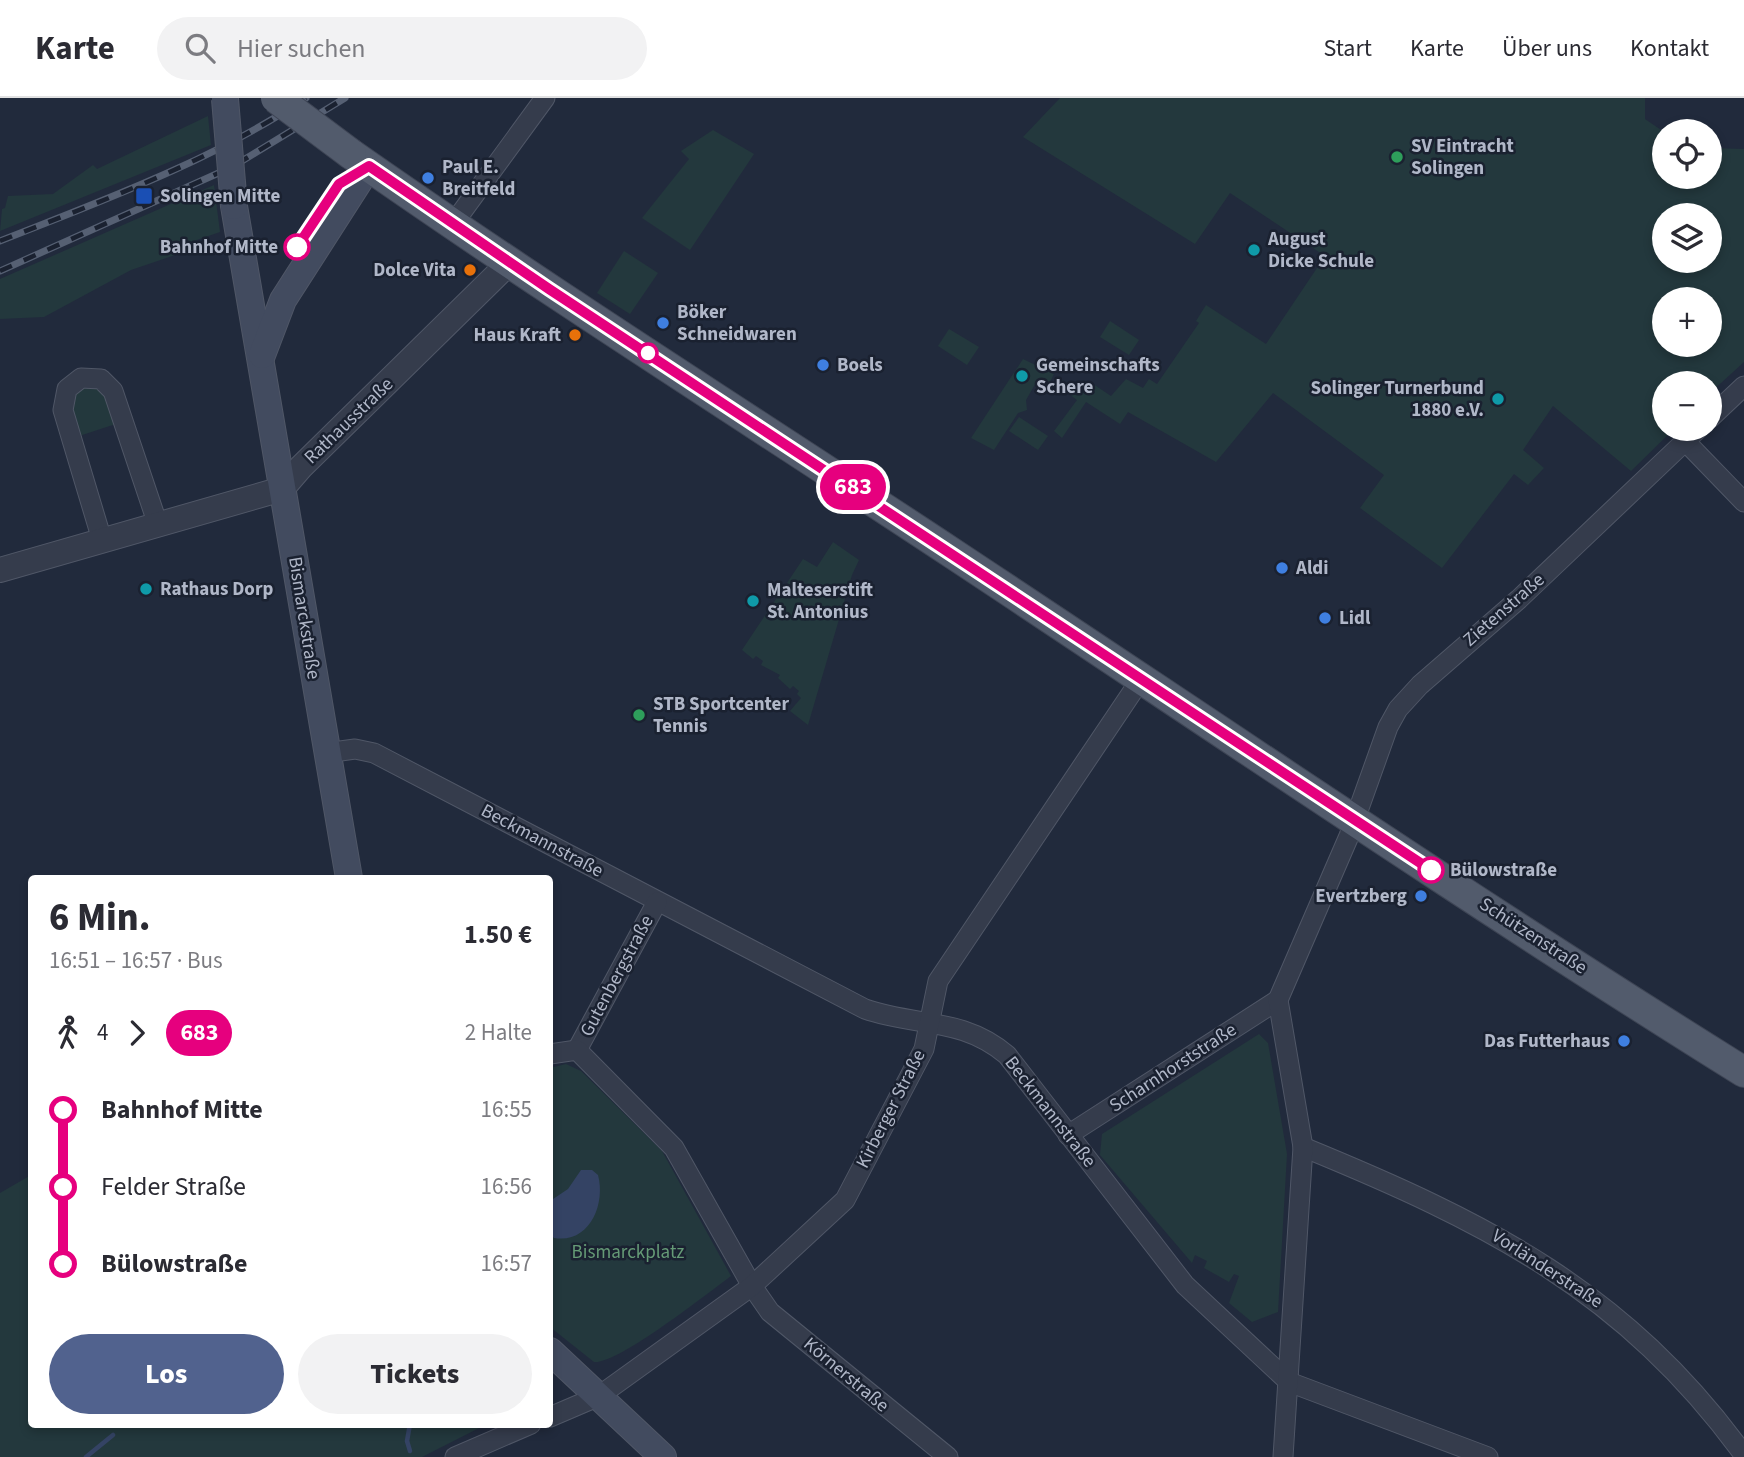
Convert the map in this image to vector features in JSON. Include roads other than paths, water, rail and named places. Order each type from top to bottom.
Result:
[{"type":"main road","name":"Bismarckstraße","points":[[225,98],[234,206],[348,875]]},
{"type":"main road","name":"Schützenstraße","points":[[276,98],[360,160],[510,262],[1355,820],[1744,1072]]},
{"type":"main road","points":[[261,356],[283,300],[350,194],[360,160]]},
{"type":"main road","points":[[553,1354],[663,1457]]},
{"type":"street","points":[[453,224],[545,98]]},
{"type":"street","name":"Rathausstraße","points":[[282,489],[301,467],[510,262]]},
{"type":"street","points":[[102,540],[63,410],[67,389],[81,378],[101,379],[113,391],[158,525]]},
{"type":"street","points":[[1722,407],[1744,386]]},
{"type":"street","name":"Zietenstraße","points":[[1355,820],[1388,727],[1406,699],[1519,599],[1686,441]]},
{"type":"street","points":[[1697,441],[1744,502]]},
{"type":"street","points":[[0,570],[282,489]]},
{"type":"street","name":"Kirberger Straße","points":[[553,1416],[599,1396],[752,1286],[845,1200],[924,1049],[927,1024],[938,981],[1142,679]]},
{"type":"street","name":"Beckmannstraße","points":[[326,752],[355,749],[374,753],[865,1009],[927,1024],[961,1027],[1000,1048],[1185,1284],[1289,1382],[1489,1457]]},
{"type":"street","points":[[1283,1457],[1303,1147],[1278,1000],[1355,820]]},
{"type":"street","name":"Gutenbergstraße","points":[[577,1050],[657,902]]},
{"type":"street","name":"Scharnhorststraße","points":[[1068,1135],[1278,1000]]},
{"type":"street","points":[[553,1054],[577,1050],[674,1148],[752,1286]]},
{"type":"street","name":"Vorländerstraße","points":[[1303,1147],[1455,1214],[1520,1248],[1578,1287],[1610,1310],[1686,1382],[1744,1455]]},
{"type":"street","name":"Körnerstraße","points":[[752,1286],[770,1312],[944,1456]]},
{"type":"street","points":[[455,1457],[522,1428]]},
{"type":"water","points":[[581,1170],[592,1170],[598,1175],[600,1187],[597,1210],[585,1229],[577,1235],[554,1238],[553,1199],[568,1189]]},
{"type":"waterway","points":[[409,1428],[407,1441],[410,1451]]},
{"type":"waterway","points":[[86,1457],[113,1435]]},
{"type":"railway","points":[[0,241],[157,178],[233,141],[306,98]]},
{"type":"railway","points":[[0,271],[232,167],[345,98]]},
{"type":"place","name":"SV Eintracht Solingen","points":[[1397,157]]},
{"type":"place","name":"Paul E. Breitfeld","points":[[428,178]]},
{"type":"place","name":"Solingen Mitte","points":[[144,196]]},
{"type":"place","name":"Bahnhof Mitte","points":[[297,247]]},
{"type":"place","name":"August Dicke Schule","points":[[1254,250]]},
{"type":"place","name":"Dolce Vita","points":[[470,270]]},
{"type":"place","name":"Böker Schneidwaren","points":[[663,323]]},
{"type":"place","name":"Haus Kraft","points":[[575,335]]},
{"type":"place","name":"Boels","points":[[823,365]]},
{"type":"place","name":"Gemeinschafts Schere","points":[[1022,376]]},
{"type":"place","name":"Solinger Turnerbund 1880 e.V.","points":[[1498,399]]},
{"type":"place","name":"Aldi","points":[[1282,568]]},
{"type":"place","name":"Rathaus Dorp","points":[[146,589]]},
{"type":"place","name":"Malteserstift St. Antonius","points":[[753,601]]},
{"type":"place","name":"Lidl","points":[[1325,618]]},
{"type":"place","name":"STB Sportcenter Tennis","points":[[639,715]]},
{"type":"place","name":"Bülowstraße","points":[[1431,870]]},
{"type":"place","name":"Evertzberg","points":[[1421,896]]},
{"type":"place","name":"Das Futterhaus","points":[[1624,1041]]},
{"type":"park label","name":"Bismarckplatz","points":[[628,1252]]}]
